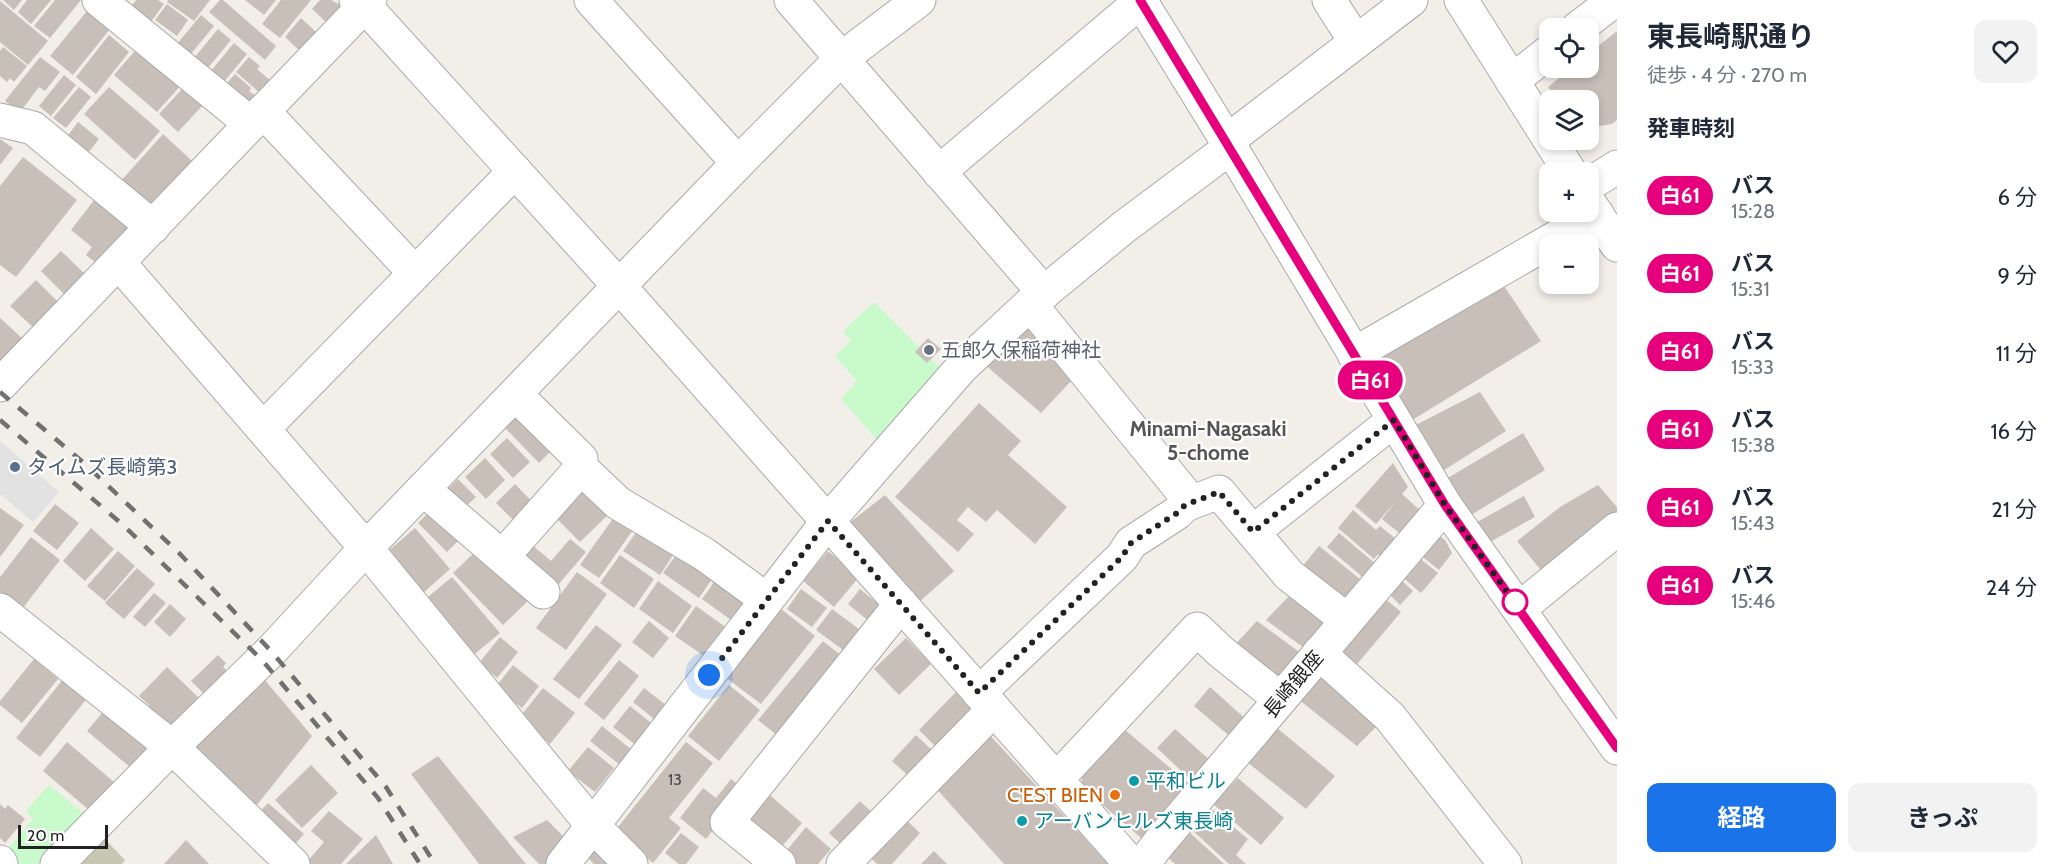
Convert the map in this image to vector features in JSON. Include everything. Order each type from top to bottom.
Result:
[{"type":"street","points":[[591,0],[738,163]]},
{"type":"street","points":[[791,0],[939,172],[1183,492],[1185,505]]},
{"type":"street","points":[[57,864],[271,651],[366,548],[841,59],[918,0]]},
{"type":"street","points":[[1329,0],[1356,42]]},
{"type":"street","points":[[562,864],[828,521],[963,367],[1037,299],[1124,227],[1411,0]]},
{"type":"street","points":[[1461,0],[1564,162]]},
{"type":"street","points":[[1591,18],[1615,0]]},
{"type":"street","points":[[939,172],[1141,1],[1445,505],[1617,748]]},
{"type":"street","points":[[0,385],[257,118],[363,2],[620,287],[1131,864]]},
{"type":"street","points":[[112,4],[257,118],[415,273]]},
{"type":"street","points":[[1512,81],[1539,60]]},
{"type":"street","points":[[0,120],[33,128],[153,227]]},
{"type":"street","points":[[1599,190],[1617,167]]},
{"type":"street","points":[[264,429],[515,171]]},
{"type":"street","points":[[1599,214],[1617,245]]},
{"type":"street","points":[[1354,354],[1557,222]]},
{"type":"street","points":[[119,262],[366,548],[593,826],[631,864]]},
{"type":"street","points":[[502,556],[581,468],[581,459],[516,395]]},
{"type":"street","points":[[1253,532],[1394,420]]},
{"type":"street","points":[[581,468],[618,503],[704,554],[767,600]]},
{"type":"street","points":[[423,489],[543,592]]},
{"type":"street","points":[[843,864],[986,701],[1122,557],[1131,543],[1177,513],[1185,505],[1219,492],[1289,575],[1347,620]]},
{"type":"street","name":"長崎銀座","points":[[1143,864],[1445,505]]},
{"type":"street","points":[[1519,609],[1617,529]]},
{"type":"street","points":[[779,864],[727,822],[901,604]]},
{"type":"street","points":[[0,610],[172,747],[293,864]]},
{"type":"street","points":[[1056,780],[1197,629],[1220,651],[1280,699]]},
{"type":"street","points":[[1319,653],[1390,717],[1494,860]]},
{"type":"shaded area","name":"タイムズ長崎第3","points":[[0,441],[59,492],[33,522],[0,494]]},
{"type":"shaded area","points":[[100,834],[125,860],[122,864],[70,864]]},
{"type":"green space","points":[[874,302],[944,372],[880,443],[841,399],[857,381],[835,356],[851,341],[843,331]]},
{"type":"green space","points":[[49,785],[88,817],[44,864],[11,864],[3,855],[33,819],[26,811]]},
{"type":"building","points":[[3,0],[22,0],[14,10]]},
{"type":"building","points":[[27,0],[51,0],[31,24],[18,12]]},
{"type":"building","points":[[55,0],[81,0],[50,38],[34,26]]},
{"type":"building","points":[[136,0],[158,0],[164,4],[150,23],[130,8]]},
{"type":"building","points":[[168,0],[210,0],[194,21],[167,2]]},
{"type":"building","points":[[220,0],[223,0],[276,46],[265,60],[209,12]]},
{"type":"building","points":[[245,0],[276,0],[264,15]]},
{"type":"building","points":[[281,0],[311,0],[280,38],[262,24]]},
{"type":"building","points":[[320,0],[331,0],[344,7],[328,24],[312,9]]},
{"type":"building","points":[[0,1],[48,41],[28,65],[0,42]]},
{"type":"building","points":[[167,4],[188,20],[177,36],[155,20]]},
{"type":"building","points":[[87,11],[110,29],[73,75],[50,56]]},
{"type":"building","points":[[201,15],[214,26],[190,55],[177,44]]},
{"type":"building","points":[[301,18],[317,33],[301,52],[285,37]]},
{"type":"building","points":[[218,29],[231,40],[207,69],[194,58]]},
{"type":"building","points":[[1617,31],[1617,120],[1612,124],[1599,126],[1599,90],[1551,90],[1548,87],[1559,78],[1599,78],[1599,45]]},
{"type":"building","points":[[109,35],[129,52],[96,94],[76,77]]},
{"type":"building","points":[[234,43],[247,54],[223,83],[210,72]]},
{"type":"building","points":[[139,46],[183,83],[157,112],[114,75]]},
{"type":"building","points":[[3,47],[27,66],[14,82],[10,78],[7,82],[0,76],[0,51]]},
{"type":"building","points":[[40,57],[60,72],[45,91],[39,87],[20,112],[5,101]]},
{"type":"building","points":[[249,57],[260,66],[257,69],[272,82],[261,94],[236,72]]},
{"type":"building","points":[[235,74],[251,88],[249,91],[258,98],[250,107],[222,89]]},
{"type":"building","points":[[64,75],[76,85],[51,116],[39,106]]},
{"type":"building","points":[[79,87],[91,97],[66,128],[53,118]]},
{"type":"building","points":[[109,87],[160,131],[135,160],[84,114]]},
{"type":"building","points":[[184,87],[203,105],[178,132],[159,114]]},
{"type":"building","points":[[78,122],[99,139],[84,158],[63,142]]},
{"type":"building","points":[[163,134],[192,161],[149,208],[120,182]]},
{"type":"building","points":[[0,139],[13,148],[0,165]]},
{"type":"building","points":[[23,157],[77,200],[16,277],[0,265],[0,186]]},
{"type":"building","points":[[95,199],[131,227],[101,267],[86,255],[92,247],[71,230]]},
{"type":"building","points":[[61,251],[86,275],[66,296],[41,271]]},
{"type":"building","points":[[36,280],[60,304],[35,329],[10,306]]},
{"type":"building","points":[[1500,280],[1541,341],[1409,422],[1367,358]]},
{"type":"building","points":[[0,318],[24,340],[0,367]]},
{"type":"building","points":[[1027,323],[1072,380],[1041,413],[984,364]]},
{"type":"building","points":[[928,338],[941,349],[927,363],[915,352]]},
{"type":"building","points":[[1480,392],[1506,431],[1441,472],[1412,427]]},
{"type":"building","points":[[979,403],[1021,441],[1008,455],[1067,507],[1035,544],[997,510],[986,522],[968,507],[957,520],[974,534],[958,552],[895,497]]},
{"type":"building","points":[[522,412],[556,446],[539,463],[505,428]]},
{"type":"building","points":[[1523,433],[1545,470],[1471,515],[1448,478]]},
{"type":"building","points":[[507,438],[530,462],[513,478],[490,454]]},
{"type":"building","points":[[485,458],[505,480],[486,499],[465,477]]},
{"type":"building","points":[[1393,463],[1408,487],[1402,494],[1423,513],[1403,536],[1382,519],[1397,500],[1376,524],[1355,506]]},
{"type":"building","points":[[458,479],[476,497],[462,510],[444,493]]},
{"type":"building","points":[[515,484],[538,508],[519,526],[496,503]]},
{"type":"building","points":[[589,484],[614,509],[580,542],[556,518]]},
{"type":"building","points":[[1598,485],[1617,507],[1617,514],[1544,574],[1517,541],[1560,507]]},
{"type":"building","points":[[885,495],[954,571],[918,603],[848,524]]},
{"type":"building","points":[[1524,496],[1535,517],[1490,542],[1477,522]]},
{"type":"building","points":[[55,504],[79,523],[57,550],[33,531]]},
{"type":"building","points":[[435,506],[464,535],[447,552],[418,523]]},
{"type":"building","points":[[0,508],[24,525],[0,557]]},
{"type":"building","points":[[1353,510],[1376,530],[1380,526],[1397,540],[1384,556],[1377,555],[1374,559],[1338,528]]},
{"type":"building","points":[[614,517],[633,530],[599,578],[580,565]]},
{"type":"building","points":[[644,521],[675,552],[660,575],[623,551]]},
{"type":"building","points":[[91,528],[114,549],[85,581],[63,561]]},
{"type":"building","points":[[415,528],[450,569],[422,594],[386,553]]},
{"type":"building","points":[[1339,533],[1377,565],[1365,579],[1327,547]]},
{"type":"building","points":[[1437,534],[1445,540],[1452,553],[1439,570],[1419,554]]},
{"type":"building","points":[[31,537],[60,560],[22,609],[0,592],[0,577]]},
{"type":"building","points":[[570,539],[586,552],[553,591],[518,562],[532,545],[551,561]]},
{"type":"building","points":[[1319,546],[1361,580],[1338,608],[1297,573]]},
{"type":"building","points":[[478,549],[528,601],[503,625],[453,573]]},
{"type":"building","points":[[118,551],[135,566],[105,601],[87,586]]},
{"type":"building","points":[[679,551],[714,576],[699,598],[663,573]]},
{"type":"building","points":[[828,551],[859,577],[834,607],[803,581]]},
{"type":"building","points":[[620,555],[654,579],[634,608],[600,583]]},
{"type":"building","points":[[1417,556],[1438,573],[1421,593],[1400,575]]},
{"type":"building","points":[[137,568],[155,584],[124,619],[105,603]]},
{"type":"building","points":[[577,572],[607,594],[566,650],[536,628]]},
{"type":"building","points":[[452,577],[500,633],[471,657],[423,601]]},
{"type":"building","points":[[717,578],[753,603],[738,625],[702,599]]},
{"type":"building","points":[[1399,578],[1413,591],[1400,605],[1387,592]]},
{"type":"building","points":[[658,581],[692,606],[673,633],[639,609]]},
{"type":"building","points":[[801,589],[827,608],[812,627],[787,609]]},
{"type":"building","points":[[860,589],[883,608],[871,623],[848,604]]},
{"type":"building","points":[[1294,591],[1337,620],[1311,653],[1266,620]]},
{"type":"building","points":[[154,593],[166,603],[145,627],[133,617]]},
{"type":"building","points":[[1383,597],[1401,612],[1352,670],[1335,655]]},
{"type":"building","points":[[170,604],[186,619],[170,637],[154,622]]},
{"type":"building","points":[[696,606],[731,631],[710,660],[675,636]]},
{"type":"building","points":[[780,608],[815,636],[761,704],[725,677]]},
{"type":"building","points":[[832,609],[859,629],[843,650],[816,630]]},
{"type":"building","points":[[649,621],[669,638],[653,658],[632,642]]},
{"type":"building","points":[[1257,621],[1306,657],[1280,689],[1231,649]]},
{"type":"building","points":[[596,625],[622,645],[579,699],[553,679]]},
{"type":"building","points":[[500,637],[518,652],[497,678],[479,663]]},
{"type":"building","points":[[906,638],[931,664],[899,695],[874,669]]},
{"type":"building","points":[[823,641],[843,657],[778,736],[758,720]]},
{"type":"building","points":[[218,655],[226,663],[223,667],[231,675],[208,698],[191,681]]},
{"type":"building","points":[[34,659],[58,679],[22,723],[0,705],[0,701]]},
{"type":"building","points":[[619,660],[639,676],[604,720],[584,704]]},
{"type":"building","points":[[513,665],[539,686],[522,708],[495,688]]},
{"type":"building","points":[[167,667],[202,701],[170,733],[145,709],[149,705],[139,696]]},
{"type":"building","points":[[1324,668],[1379,724],[1357,746],[1298,699]]},
{"type":"building","points":[[259,673],[312,736],[252,811],[181,747]]},
{"type":"building","points":[[64,678],[88,697],[40,757],[16,738]]},
{"type":"building","points":[[729,685],[760,710],[719,761],[688,736]]},
{"type":"building","points":[[1210,687],[1248,721],[1233,739],[1194,706]]},
{"type":"building","points":[[543,688],[575,713],[550,744],[519,718]]},
{"type":"building","points":[[644,688],[671,709],[659,723],[633,702]]},
{"type":"building","points":[[956,692],[977,712],[940,751],[919,730]]},
{"type":"building","points":[[630,706],[655,726],[638,747],[613,727]]},
{"type":"building","points":[[103,712],[148,750],[131,768],[87,731]]},
{"type":"building","points":[[602,726],[637,754],[625,769],[590,741]]},
{"type":"building","points":[[1277,728],[1335,776],[1306,809],[1247,762]]},
{"type":"building","points":[[1175,729],[1213,763],[1194,783],[1157,748]]},
{"type":"building","name":"平和ビル","points":[[1125,730],[1194,788],[1147,843],[1082,787],[1082,774],[1113,738],[1116,741]]},
{"type":"building","points":[[988,733],[1108,864],[1004,864],[932,784]]},
{"type":"building","points":[[916,735],[938,756],[914,781],[892,761]]},
{"type":"building","points":[[67,742],[114,782],[89,810],[43,771]]},
{"type":"building","points":[[686,742],[713,763],[669,818],[681,828],[653,863],[614,832]]},
{"type":"building","points":[[588,747],[614,768],[595,792],[568,771]]},
{"type":"building","points":[[438,756],[526,864],[479,864],[411,774]]},
{"type":"building","points":[[311,765],[338,793],[302,828],[275,800]]},
{"type":"building","points":[[1238,778],[1284,818],[1261,845],[1213,804]]},
{"type":"building","points":[[731,779],[745,790],[706,839],[680,818],[703,788],[716,798]]},
{"type":"building","points":[[764,790],[802,823],[778,851],[739,819]]},
{"type":"building","points":[[860,801],[876,816],[845,848],[829,833]]},
{"type":"building","points":[[268,803],[304,834],[293,846],[257,815]]},
{"type":"building","points":[[0,804],[5,809],[8,805],[25,819],[5,843],[0,838]]},
{"type":"building","points":[[1209,807],[1248,839],[1236,855],[1246,864],[1229,864],[1191,829]]},
{"type":"building","points":[[329,811],[363,839],[341,864],[308,864],[306,863],[324,842],[311,831]]},
{"type":"building","points":[[547,820],[569,842],[551,864],[539,864],[513,837]]},
{"type":"building","points":[[906,820],[920,833],[892,864],[877,864],[871,858]]},
{"type":"building","points":[[806,827],[831,849],[818,864],[794,864],[783,855]]},
{"type":"building","points":[[1188,831],[1224,864],[1175,864],[1166,856]]},
{"type":"building","points":[[681,833],[699,847],[686,864],[679,864],[665,853]]},
{"type":"building","points":[[376,835],[393,864],[346,864]]},
{"type":"building","points":[[186,840],[209,864],[164,864]]},
{"type":"building","points":[[598,845],[617,864],[594,864],[586,856]]},
{"type":"building","points":[[934,851],[947,864],[921,864]]},
{"type":"railway","points":[[0,392],[85,464],[181,555],[271,651],[386,787],[435,864]]},
{"type":"railway","points":[[0,420],[122,524],[262,660],[378,798],[420,864]]},
{"type":"bus line","name":"白61","points":[[1140,0],[1445,505],[1617,748]]},
{"type":"place","name":"五郎久保稲荷神社","points":[[929,350]]},
{"type":"place","name":"タイムズ長崎第3","points":[[15,467]]},
{"type":"place","name":"平和ビル","points":[[1134,781]]},
{"type":"place","name":"C'EST BIEN","points":[[1115,795]]},
{"type":"place","name":"アーバンヒルズ東長崎","points":[[1022,821]]},
{"type":"district","name":"Minami-Nagasaki 5-chome","points":[[1208,441]]},
{"type":"route","points":[[709,675],[828,521],[979,693],[1122,557],[1131,543],[1177,513],[1185,505],[1219,492],[1253,532],[1394,420],[1445,505],[1519,609],[1515,602]]}]
